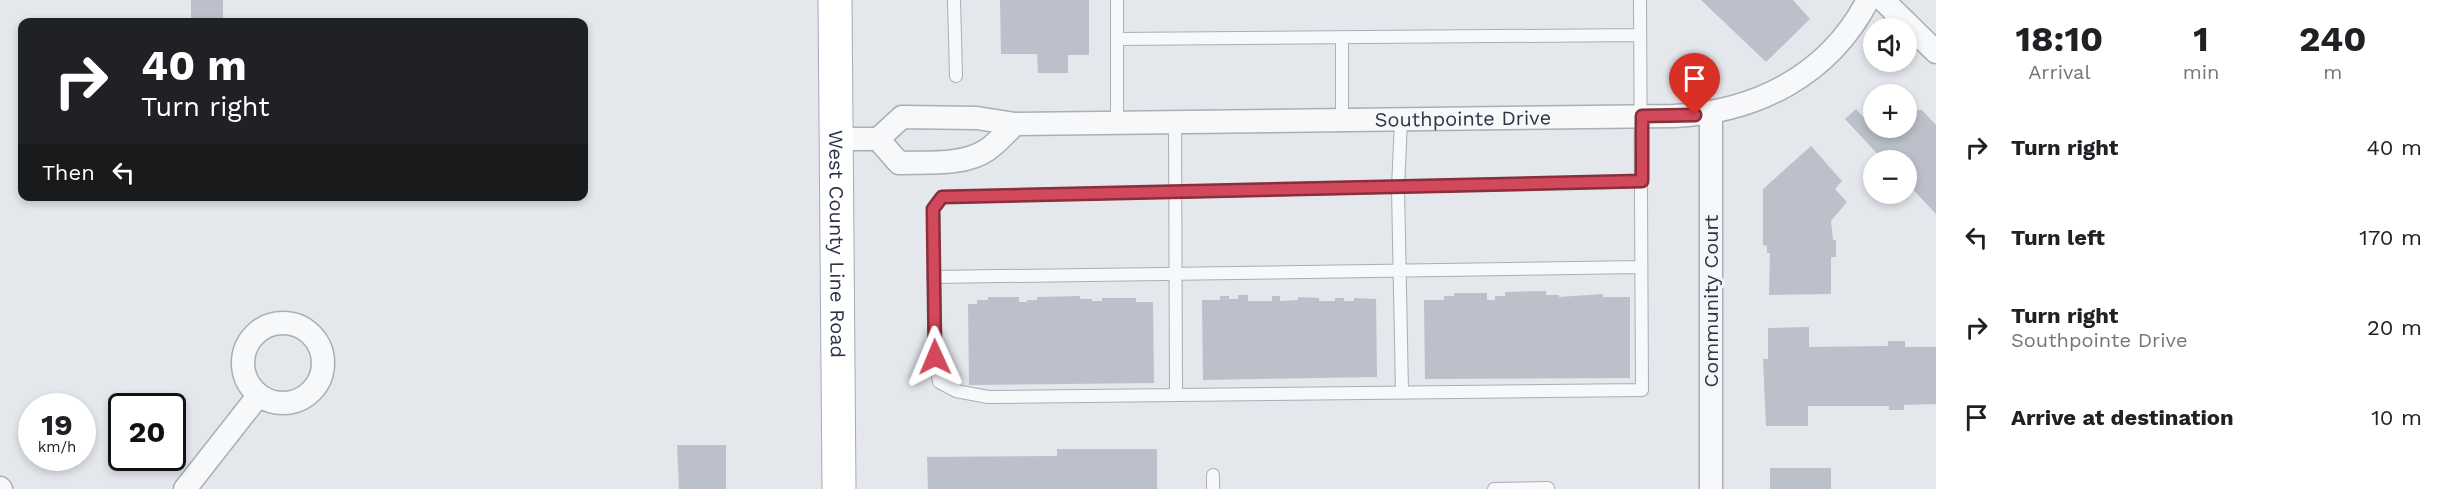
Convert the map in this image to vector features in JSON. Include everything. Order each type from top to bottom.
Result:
[{"type":"main road","name":"West County Line Road","points":[[835,0],[839,489]]},
{"type":"street","name":"Southpointe Drive","points":[[878,140],[902,117],[977,118],[1015,124],[1401,120],[1712,113],[1738,107],[1773,93],[1814,67],[1853,26],[1868,0]]},
{"type":"street","points":[[1884,0],[1936,52]]},
{"type":"street","name":"Community Court","points":[[1711,489],[1712,113]]},
{"type":"street","points":[[836,140],[878,140],[899,163],[953,161],[970,158],[987,150],[1015,124]]},
{"type":"street","points":[[185,489],[258,396]]},
{"type":"lane","points":[[954,0],[956,76]]},
{"type":"lane","points":[[1117,123],[1118,0]]},
{"type":"lane","points":[[1640,0],[1642,116],[1642,181],[1641,267],[1642,390],[988,397],[956,391],[939,382],[935,357],[933,209],[942,197],[1642,181]]},
{"type":"lane","points":[[1117,39],[1640,35]]},
{"type":"lane","points":[[1342,37],[1342,120]]},
{"type":"lane","points":[[1401,120],[1398,188],[1402,391]]},
{"type":"lane","points":[[1175,122],[1176,394]]},
{"type":"lane","points":[[933,277],[1641,267]]},
{"type":"lane","points":[[1213,475],[1213,489]]},
{"type":"lane","points":[[1494,489],[1548,488]]},
{"type":"building","points":[[191,0],[223,0],[223,18],[191,18]]},
{"type":"building","points":[[1000,0],[1089,0],[1089,55],[1068,55],[1068,73],[1038,73],[1037,54],[1001,54]]},
{"type":"building","points":[[1701,0],[1793,0],[1810,19],[1766,62]]},
{"type":"building","points":[[1856,109],[1863,117],[1863,138],[1917,138],[1917,110],[1922,110],[1936,125],[1936,214],[1917,194],[1917,150],[1874,150],[1845,119]]},
{"type":"building","points":[[1811,146],[1842,181],[1835,189],[1847,202],[1831,221],[1833,240],[1836,240],[1836,257],[1831,257],[1831,294],[1769,295],[1770,253],[1767,253],[1767,246],[1763,245],[1763,189]]},
{"type":"building","points":[[1546,291],[1546,295],[1559,295],[1559,297],[1603,294],[1603,297],[1630,297],[1630,378],[1425,379],[1424,300],[1444,300],[1444,296],[1454,296],[1454,293],[1487,293],[1487,300],[1495,300],[1495,296],[1505,296],[1505,292]]},
{"type":"building","points":[[1238,295],[1248,295],[1248,301],[1272,301],[1272,296],[1280,296],[1280,301],[1298,300],[1298,297],[1319,298],[1319,301],[1335,301],[1335,298],[1344,298],[1344,301],[1354,301],[1354,298],[1376,299],[1377,377],[1203,380],[1202,300],[1220,300],[1220,296],[1238,299]]},
{"type":"building","points":[[1080,296],[1080,299],[1092,299],[1092,301],[1102,301],[1102,298],[1136,298],[1136,302],[1153,302],[1154,383],[969,385],[968,304],[977,304],[977,300],[988,300],[988,297],[1019,297],[1019,302],[1027,302],[1027,300],[1037,300],[1037,297]]},
{"type":"building","points":[[1809,327],[1809,347],[1888,346],[1888,341],[1905,341],[1905,347],[1936,347],[1936,404],[1904,405],[1904,410],[1889,410],[1889,406],[1808,406],[1808,426],[1766,426],[1763,359],[1768,359],[1768,328]]},
{"type":"building","points":[[677,445],[726,445],[726,489],[679,489]]},
{"type":"building","points":[[1057,449],[1157,449],[1157,489],[928,489],[927,457],[1057,456]]},
{"type":"building","points":[[1770,468],[1831,468],[1831,489],[1770,489]]},
{"type":"route","points":[[935,357],[933,209],[942,197],[1642,181],[1642,116],[1695,115]]}]
